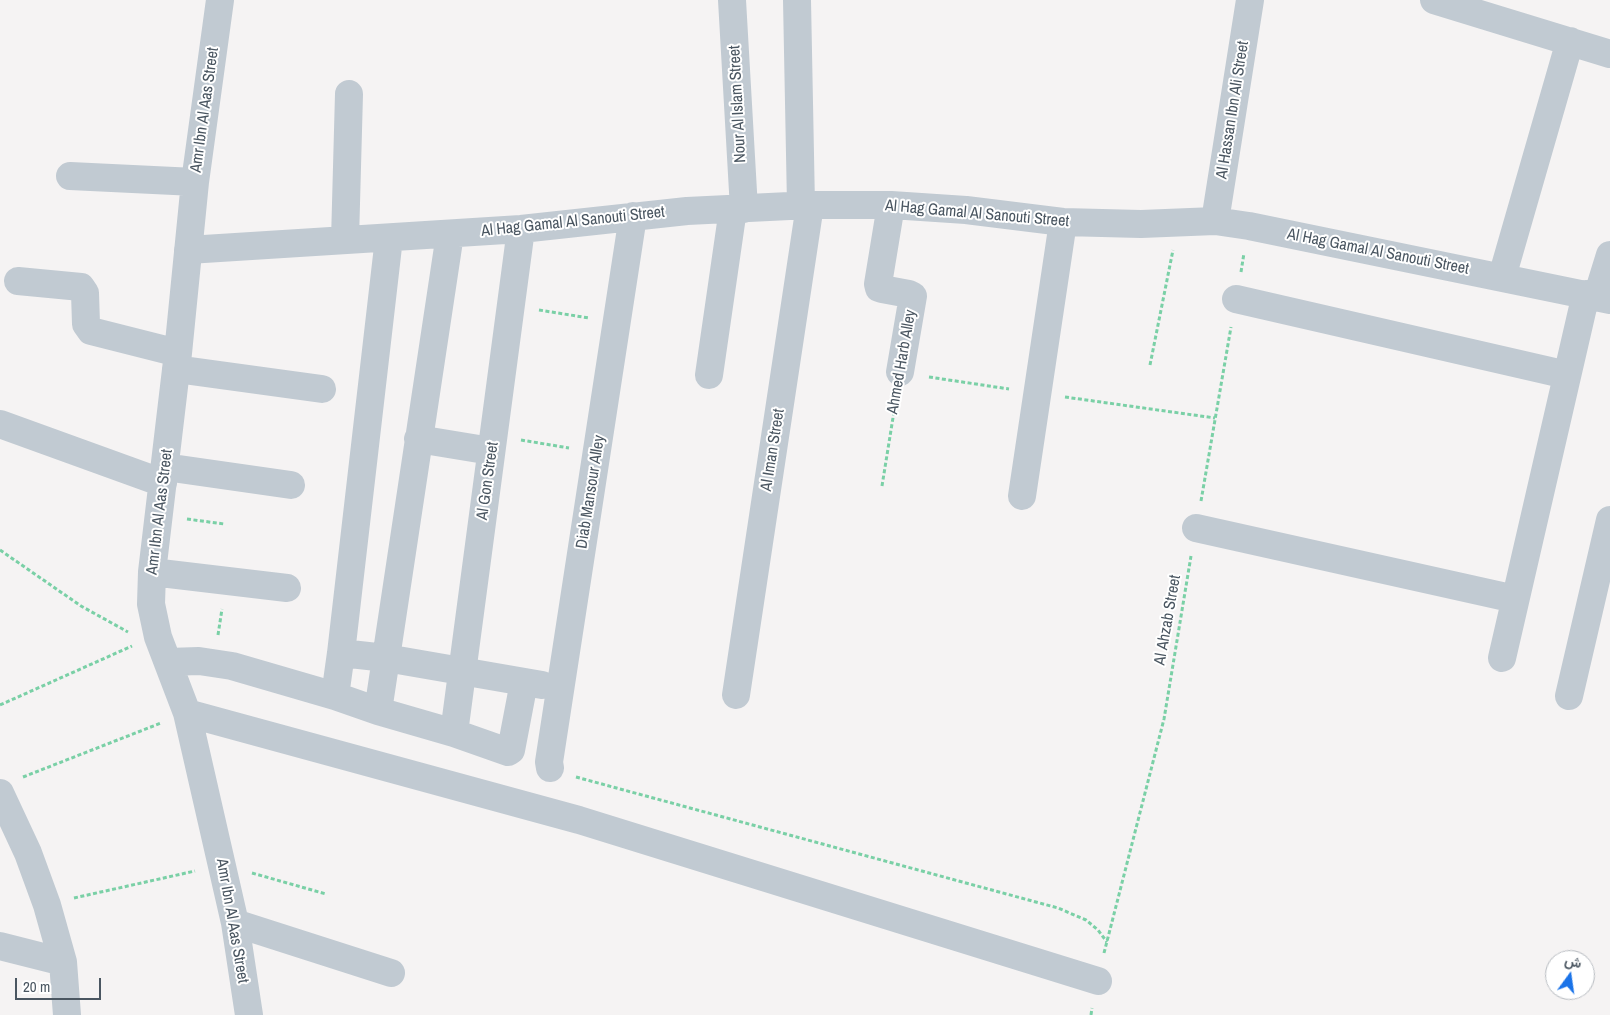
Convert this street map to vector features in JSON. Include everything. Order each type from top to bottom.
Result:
[{"type":"street","name":"Amr Ibn Al Aas Street","points":[[220,0],[195,182],[177,361],[152,572],[151,639],[168,662],[187,713],[223,864],[235,923],[249,1015]]},
{"type":"street","name":"Nour Al Islam Street","points":[[709,376],[738,209],[732,0]]},
{"type":"street","name":"Al Iman Street","points":[[736,694],[806,205],[797,0]]},
{"type":"street","name":"Al Hassan Ibn Ali Street","points":[[1215,221],[1250,0]]},
{"type":"street","points":[[1434,0],[1610,54]]},
{"type":"street","points":[[1502,277],[1570,41]]},
{"type":"street","points":[[345,240],[349,94]]},
{"type":"street","points":[[70,176],[195,182]]},
{"type":"street","name":"Al Hag Gamal Al Sanouti Street","points":[[188,250],[521,229],[633,216],[738,209],[806,205],[892,205],[966,210],[999,216],[1063,222],[1141,224],[1215,221],[1249,226],[1598,297]]},
{"type":"street","name":"Ahmed Harb Alley","points":[[892,205],[878,284],[879,288],[913,296],[900,372]]},
{"type":"street","name":"Diab Mansour Alley","points":[[550,768],[549,762],[633,216]]},
{"type":"street","points":[[1022,496],[1063,222]]},
{"type":"street","name":"Al Gon Street","points":[[454,733],[521,229]]},
{"type":"street","points":[[378,711],[450,234]]},
{"type":"street","points":[[335,696],[342,653],[389,238]]},
{"type":"street","points":[[1502,658],[1567,375],[1598,297],[1610,255]]},
{"type":"street","points":[[18,281],[81,287],[85,293],[86,324],[91,331],[177,361],[322,389]]},
{"type":"street","points":[[1236,299],[1567,375]]},
{"type":"street","points":[[0,424],[164,475],[291,485]]},
{"type":"street","points":[[418,439],[493,443]]},
{"type":"street","points":[[1569,696],[1610,520]]},
{"type":"street","points":[[1196,528],[1515,599]]},
{"type":"street","points":[[152,572],[288,588]]},
{"type":"street","points":[[342,653],[386,658],[561,688]]},
{"type":"street","points":[[168,662],[214,662],[335,696],[510,752],[524,682]]},
{"type":"street","points":[[187,713],[579,820],[1098,981]]},
{"type":"street","points":[[7,798],[47,905],[63,962],[67,1015]]},
{"type":"street","points":[[235,923],[391,973]]},
{"type":"street","points":[[0,946],[63,962]]},
{"type":"path","points":[[1150,365],[1179,222]]},
{"type":"path","name":"Al Ahzab Street","points":[[1091,1015],[1107,942],[1164,719],[1249,226]]},
{"type":"path","points":[[511,306],[617,323]]},
{"type":"path","name":"Ahmed Harb Alley","points":[[882,486],[900,372]]},
{"type":"path","points":[[493,443],[597,453]]},
{"type":"path","points":[[159,516],[224,524]]},
{"type":"path","points":[[0,550],[81,606],[151,639]]},
{"type":"path","points":[[214,662],[225,581]]},
{"type":"path","points":[[0,705],[151,639]]},
{"type":"path","points":[[7,798],[187,713]]},
{"type":"path","points":[[550,768],[554,771],[1058,908],[1086,920],[1098,930],[1107,942]]},
{"type":"path","points":[[47,905],[223,864],[326,894]]}]
